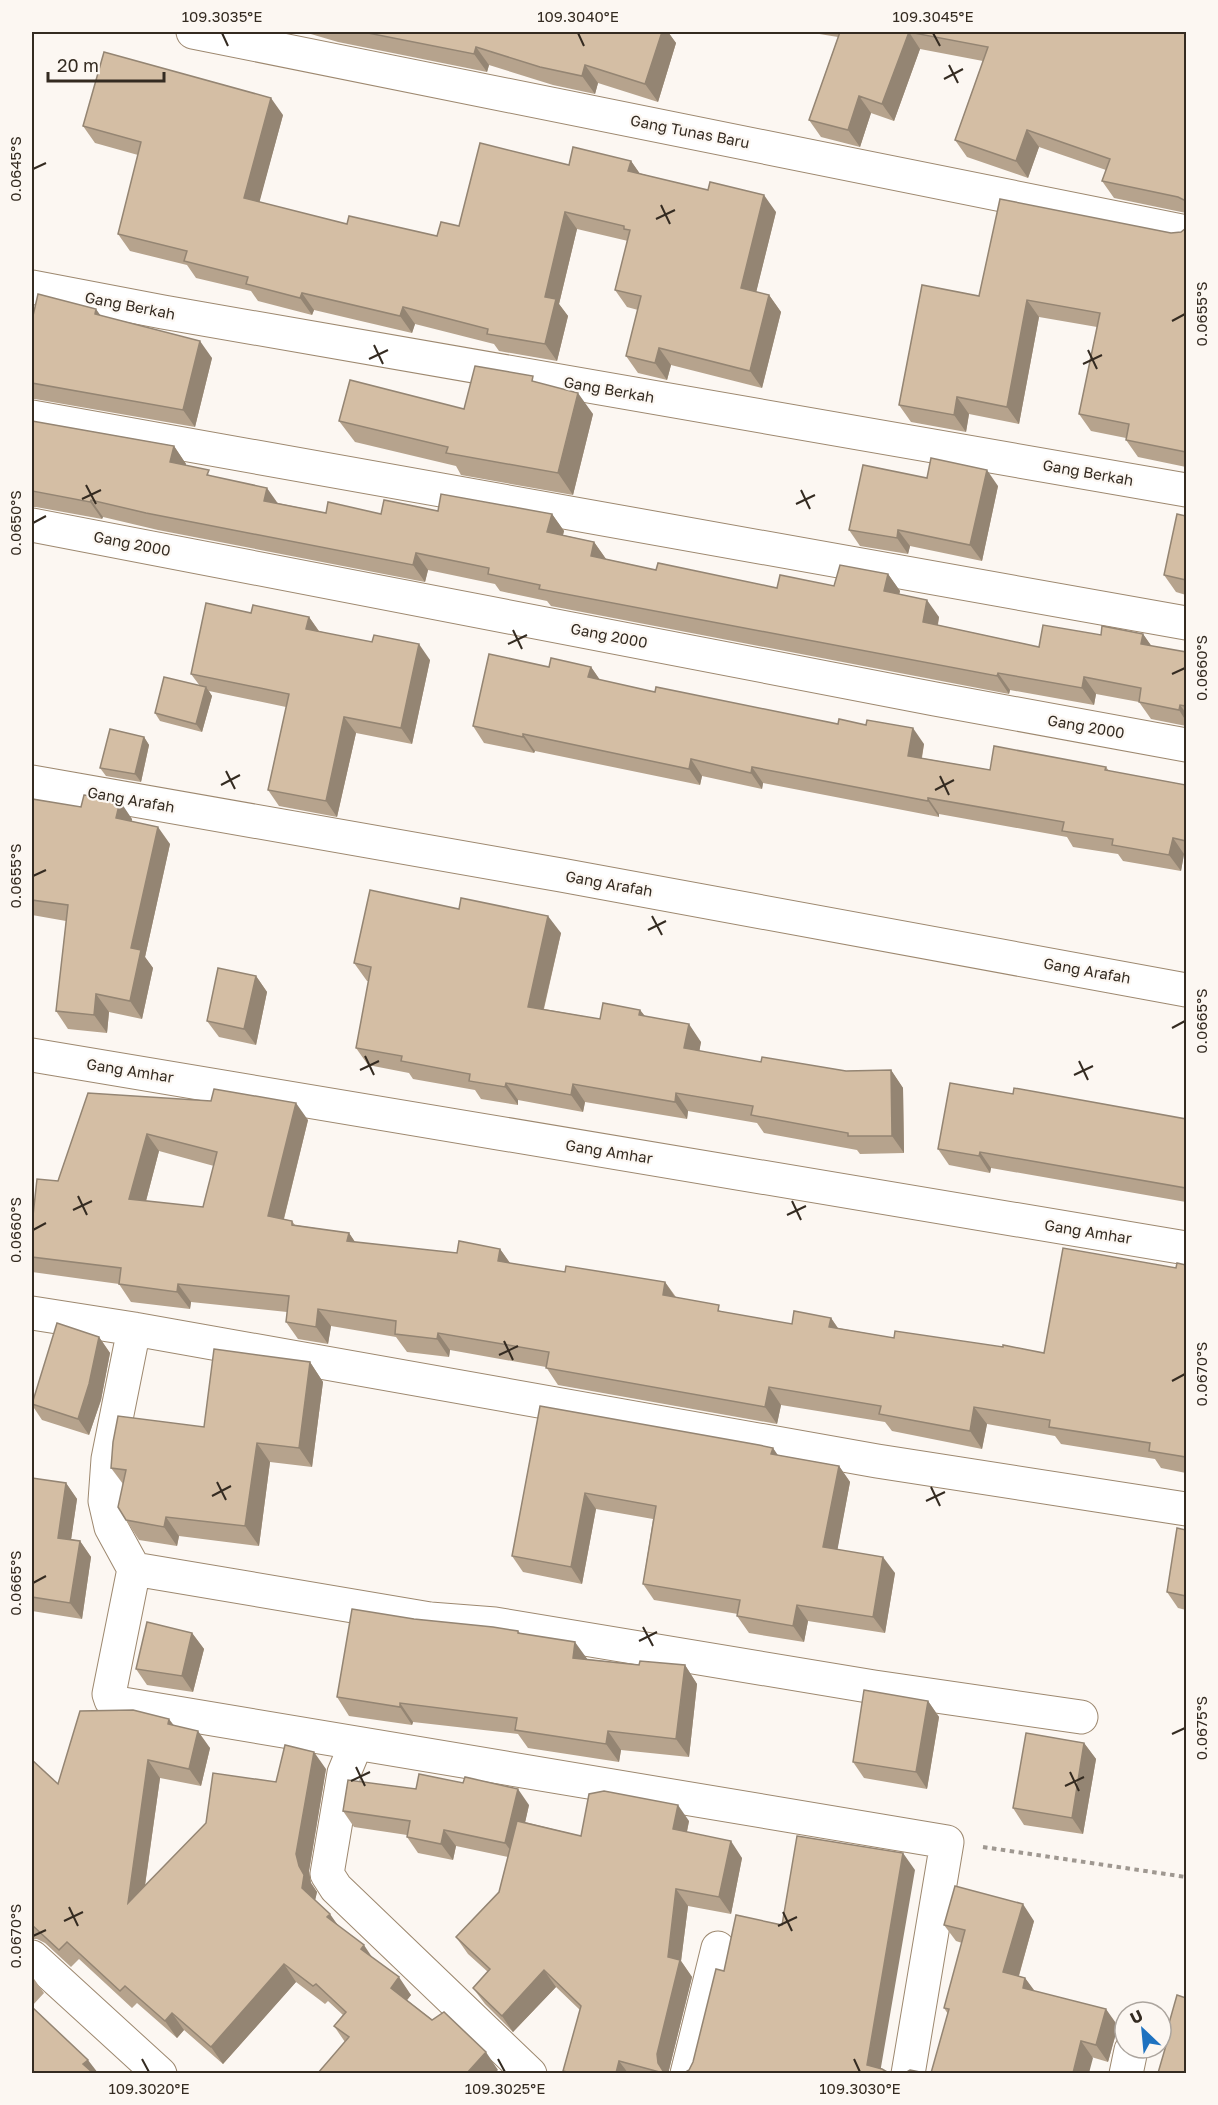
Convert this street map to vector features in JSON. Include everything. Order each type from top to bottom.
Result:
[{"type":"street","name":"Gang Tunas Baru","points":[[194,32],[1186,232]]},
{"type":"street","name":"Gang Berkah","points":[[32,287],[186,316],[1186,490]]},
{"type":"street","points":[[32,417],[1186,623]]},
{"type":"street","name":"Gang 2000","points":[[32,525],[934,699],[1186,745]]},
{"type":"street","name":"Gang Arafah","points":[[32,783],[573,877],[1186,990]]},
{"type":"street","name":"Gang Amhar","points":[[32,1055],[1186,1248]]},
{"type":"street","points":[[32,1313],[134,1329],[865,1459],[1186,1509]]},
{"type":"street","points":[[134,1329],[108,1459],[105,1501],[111,1527],[134,1569],[109,1694],[111,1700],[117,1703],[356,1744],[947,1842],[908,2073]]},
{"type":"street","points":[[134,1569],[430,1619],[495,1624],[874,1688],[1082,1717]]},
{"type":"street","points":[[356,1744],[344,1773],[327,1874],[329,1880],[527,2073]]},
{"type":"street","points":[[687,2073],[718,1948]]},
{"type":"street","points":[[32,1957],[160,2073]]},
{"type":"path","points":[[947,1842],[1186,1877]]},
{"type":"building","points":[[363,32],[662,32],[645,84],[585,65],[582,76],[540,67],[476,47],[474,54]]},
{"type":"building","points":[[840,32],[909,32],[882,104],[859,96],[848,130],[809,120]]},
{"type":"building","points":[[909,32],[1186,32],[1186,201],[1178,197],[1102,181],[1110,159],[1027,130],[1016,161],[955,140],[988,47]]},
{"type":"building","points":[[104,52],[271,98],[244,198],[347,224],[349,216],[437,236],[441,222],[459,226],[480,143],[569,165],[573,147],[631,161],[628,171],[708,190],[710,182],[764,195],[741,288],[769,295],[750,371],[659,348],[655,363],[626,356],[641,296],[615,290],[630,230],[624,229],[624,226],[565,212],[545,297],[556,299],[545,344],[487,334],[488,329],[403,307],[400,316],[302,293],[300,298],[246,284],[248,277],[184,261],[187,251],[118,234],[141,142],[83,126]]},
{"type":"building","points":[[1000,199],[1171,233],[1181,232],[1186,228],[1186,452],[1126,440],[1129,424],[1079,414],[1100,313],[1027,300],[1007,407],[957,397],[954,415],[899,405],[922,285],[979,296]]},
{"type":"building","points":[[38,294],[96,309],[95,314],[200,341],[183,410],[32,383],[32,320]]},
{"type":"building","points":[[475,366],[533,376],[532,381],[578,393],[558,473],[446,453],[448,447],[339,421],[350,380],[464,409]]},
{"type":"building","points":[[32,421],[174,446],[170,462],[209,470],[207,475],[267,488],[264,501],[326,513],[328,502],[381,514],[384,500],[438,511],[441,494],[552,514],[547,532],[594,542],[591,556],[656,570],[658,563],[777,588],[780,575],[834,586],[840,565],[888,574],[884,591],[927,600],[923,622],[1039,647],[1043,625],[1101,635],[1102,626],[1143,634],[1141,644],[1186,652],[1186,706],[1180,705],[1179,710],[1139,702],[1141,688],[1084,677],[1082,688],[998,673],[997,676],[539,589],[540,585],[488,574],[489,568],[416,553],[413,565],[146,513],[91,500],[90,502],[32,491]]},
{"type":"building","points":[[931,458],[987,470],[970,545],[898,530],[897,538],[849,530],[863,465],[927,478]]},
{"type":"building","points":[[1177,514],[1186,516],[1186,580],[1164,575]]},
{"type":"building","points":[[206,603],[251,613],[253,605],[309,617],[306,629],[372,642],[374,635],[419,644],[401,728],[344,717],[326,801],[268,790],[289,694],[191,674]]},
{"type":"building","points":[[489,654],[549,667],[551,658],[591,667],[588,677],[655,692],[656,687],[838,724],[839,719],[866,725],[867,720],[913,728],[908,756],[990,770],[994,746],[1186,785],[1186,841],[1173,838],[1169,855],[1112,845],[1113,839],[1062,831],[1064,822],[928,798],[928,801],[752,767],[751,773],[691,759],[689,769],[523,734],[523,737],[473,726]]},
{"type":"building","points":[[164,677],[206,687],[196,724],[155,713]]},
{"type":"building","points":[[110,729],[144,737],[135,774],[100,768]]},
{"type":"building","points":[[84,795],[120,801],[116,818],[158,827],[131,948],[141,950],[130,1001],[96,994],[94,1015],[56,1011],[68,905],[32,900],[32,799],[81,807]]},
{"type":"building","points":[[370,890],[459,909],[461,898],[548,916],[528,1007],[600,1019],[603,1003],[640,1010],[639,1015],[689,1024],[684,1048],[761,1062],[762,1057],[846,1071],[891,1070],[892,1136],[848,1136],[848,1133],[751,1115],[753,1106],[676,1093],[675,1102],[573,1084],[571,1095],[506,1083],[505,1087],[469,1081],[470,1074],[401,1061],[402,1056],[356,1048],[371,967],[354,963]]},
{"type":"building","points":[[218,968],[256,976],[244,1029],[207,1021]]},
{"type":"building","points":[[950,1083],[1013,1094],[1014,1088],[1186,1119],[1186,1188],[980,1152],[979,1156],[938,1149]]},
{"type":"building","points":[[214,1089],[296,1103],[268,1216],[292,1221],[292,1225],[349,1233],[347,1241],[457,1253],[459,1241],[500,1249],[498,1261],[565,1272],[566,1266],[665,1282],[663,1295],[719,1305],[718,1311],[792,1324],[794,1311],[831,1318],[829,1327],[894,1338],[895,1331],[1003,1347],[1003,1345],[1044,1353],[1063,1248],[1176,1268],[1177,1263],[1186,1265],[1186,1457],[1149,1451],[1150,1443],[1049,1427],[1050,1420],[974,1407],[970,1431],[879,1414],[881,1406],[769,1387],[765,1407],[546,1368],[549,1352],[438,1333],[437,1339],[395,1334],[396,1321],[318,1309],[316,1327],[286,1322],[289,1296],[178,1284],[177,1292],[119,1284],[121,1268],[32,1257],[32,1225],[37,1179],[58,1181],[88,1093],[211,1101]],"holes":[[[147,1134],[217,1152],[203,1207],[129,1199]]]},
{"type":"building","points":[[57,1323],[99,1337],[89,1384],[78,1419],[32,1404]]},
{"type":"building","points":[[214,1349],[310,1362],[299,1448],[257,1443],[245,1526],[166,1517],[164,1527],[126,1520],[118,1507],[126,1470],[111,1468],[118,1416],[204,1427]]},
{"type":"building","points":[[540,1406],[759,1445],[773,1448],[771,1454],[839,1466],[823,1547],[883,1557],[873,1617],[797,1605],[793,1626],[737,1616],[740,1600],[643,1584],[656,1506],[585,1493],[571,1567],[512,1556]]},
{"type":"building","points":[[32,1478],[66,1483],[58,1538],[80,1541],[70,1603],[32,1597]]},
{"type":"building","points":[[1177,1528],[1186,1530],[1186,1596],[1167,1592]]},
{"type":"building","points":[[352,1609],[414,1619],[493,1627],[575,1642],[573,1658],[639,1665],[640,1661],[685,1665],[676,1739],[608,1731],[606,1744],[515,1730],[517,1718],[400,1703],[400,1707],[337,1697]]},
{"type":"building","points":[[147,1622],[192,1633],[182,1676],[136,1669]]},
{"type":"building","points":[[864,1690],[928,1701],[916,1772],[853,1762]]},
{"type":"building","points":[[133,1710],[169,1719],[168,1724],[198,1731],[189,1769],[148,1760],[128,1903],[206,1823],[213,1773],[276,1782],[285,1745],[314,1752],[296,1854],[304,1875],[302,1888],[330,1914],[327,1917],[364,1945],[361,1949],[399,1977],[391,1988],[432,2020],[444,2012],[486,2052],[467,2073],[318,2073],[349,2037],[334,2026],[346,2012],[316,1984],[313,1986],[284,1964],[211,2047],[172,2013],[165,2021],[125,1986],[120,1991],[67,1942],[59,1950],[32,1925],[32,1760],[58,1784],[80,1711]]},
{"type":"building","points":[[1026,1733],[1084,1743],[1072,1818],[1013,1808]]},
{"type":"building","points":[[419,1774],[463,1783],[465,1777],[518,1789],[505,1843],[444,1830],[441,1844],[407,1837],[410,1821],[343,1811],[348,1780],[416,1789]]},
{"type":"building","points":[[604,1791],[678,1805],[673,1829],[731,1841],[719,1897],[676,1889],[668,1957],[680,1960],[657,2054],[658,2063],[667,2073],[619,2061],[616,2073],[563,2071],[581,2006],[544,1970],[502,2016],[473,1988],[490,1969],[456,1937],[499,1892],[517,1821],[581,1836],[589,1794]]},
{"type":"building","points":[[797,1836],[903,1853],[867,2065],[889,2073],[684,2073],[689,2070],[693,2062],[716,1969],[724,1971],[736,1915],[782,1925]]},
{"type":"building","points":[[955,1886],[1023,1904],[1003,1972],[1025,1978],[1023,1988],[1106,2009],[1096,2045],[1081,2041],[1073,2073],[931,2073],[949,2009],[944,2008],[965,1930],[944,1925]]},
{"type":"building","points":[[1177,1995],[1186,1998],[1186,2073],[1158,2073],[1162,2060],[1173,2060],[1173,2009]]},
{"type":"building","points":[[32,2007],[88,2060],[83,2064],[93,2073],[32,2073]]},
{"type":"building","points":[[910,2070],[925,2073],[905,2073]]}]
